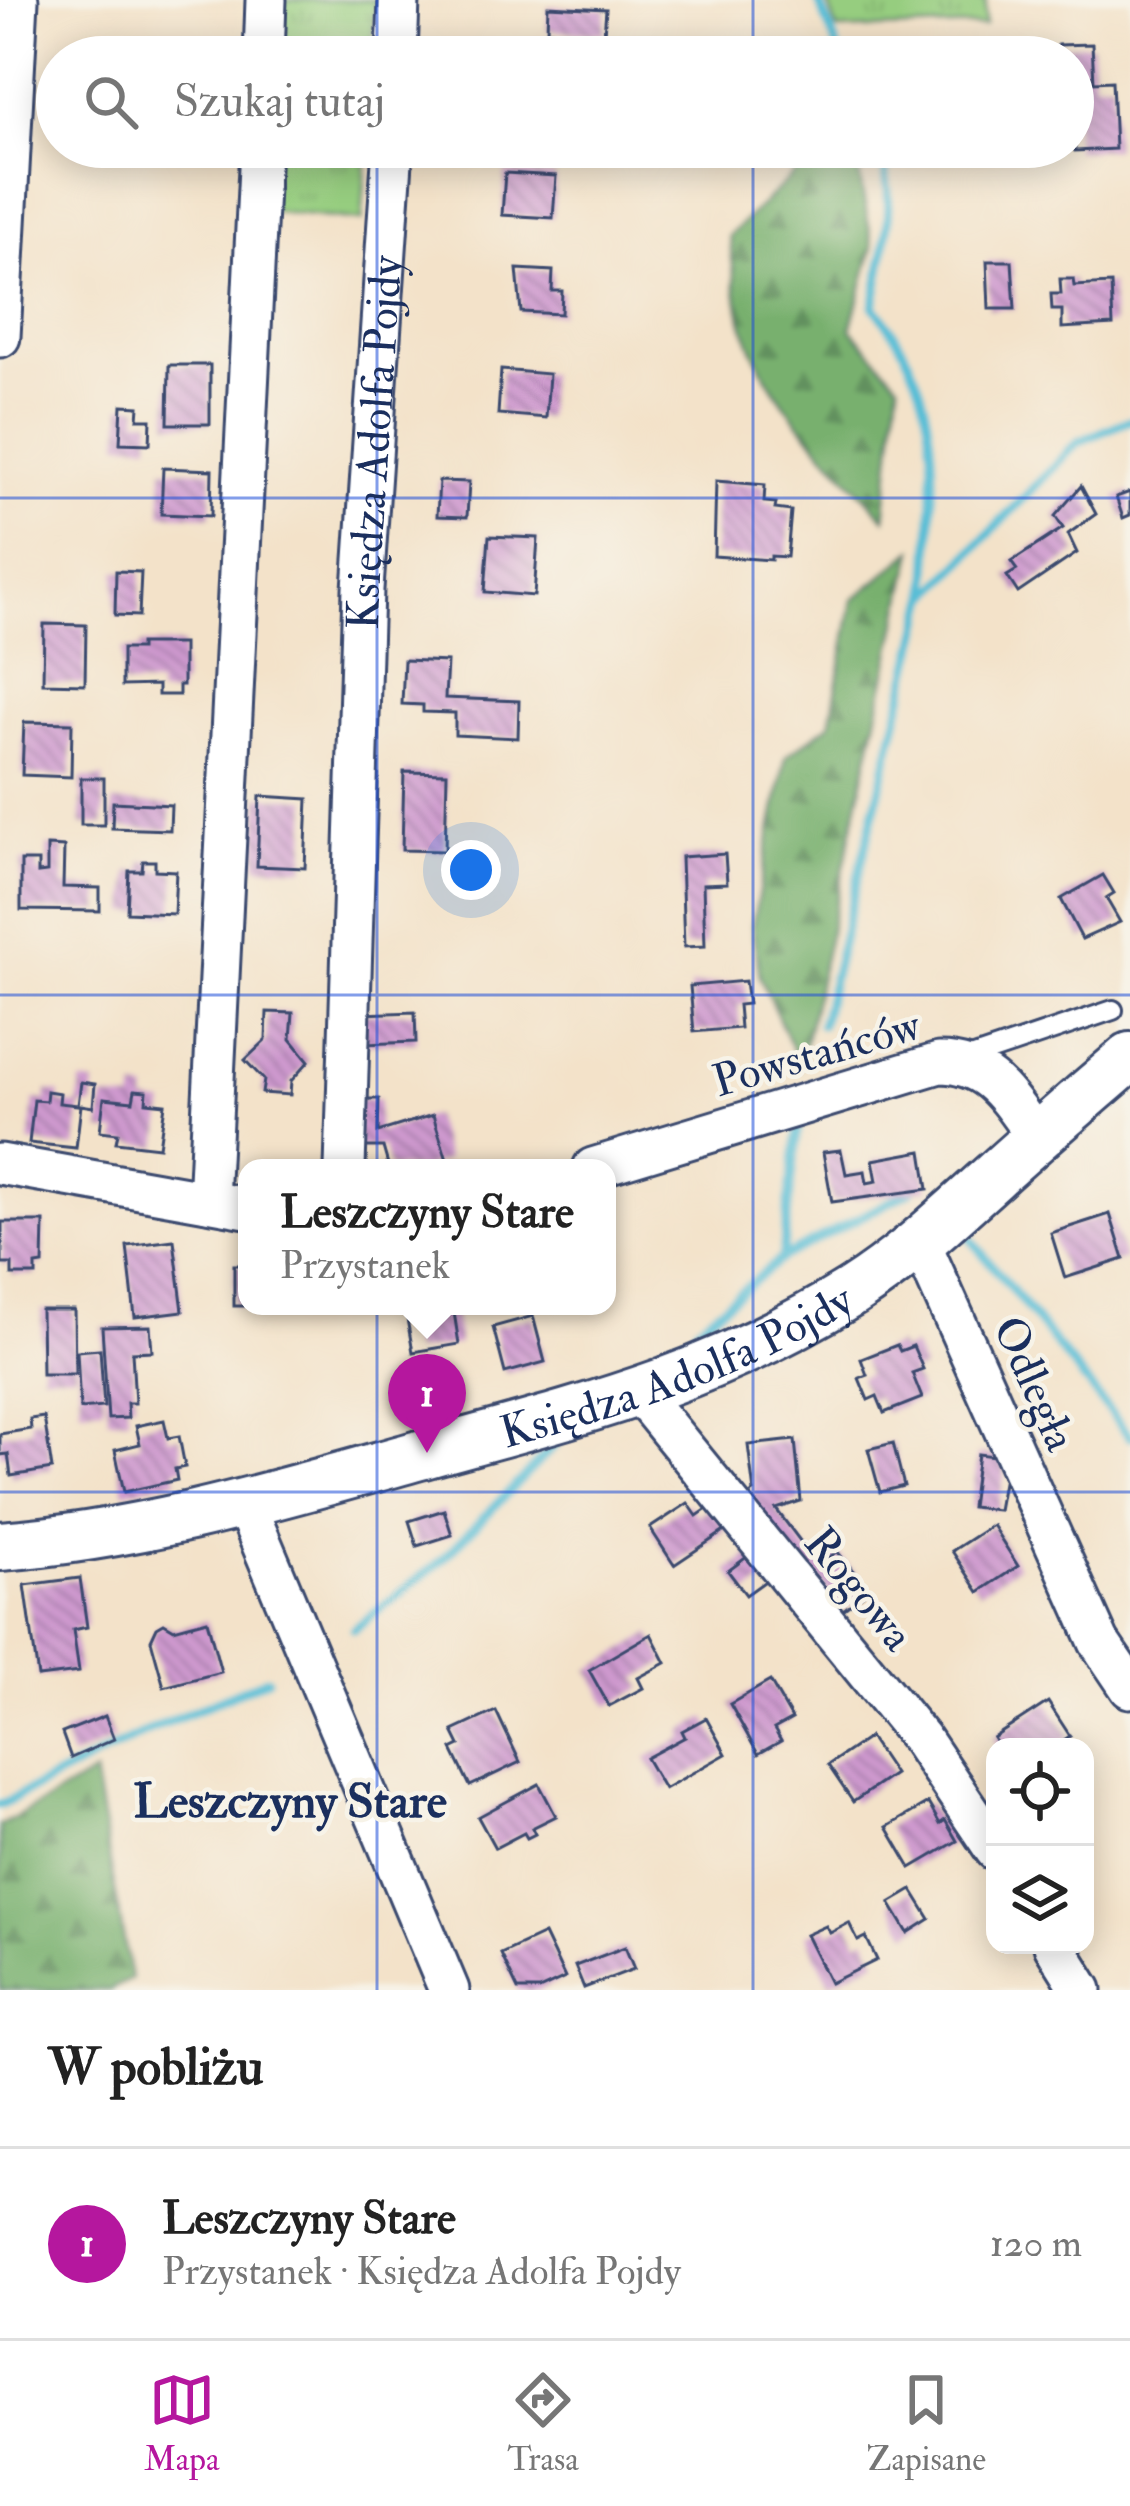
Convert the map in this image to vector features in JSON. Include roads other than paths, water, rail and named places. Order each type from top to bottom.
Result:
[{"type":"street","points":[[0,337],[18,0]]},
{"type":"street","points":[[265,36],[266,0]]},
{"type":"street","points":[[398,36],[399,0]]},
{"type":"street","points":[[0,1164],[228,1204],[259,168]]},
{"type":"street","name":"Księdza Adolfa Pojdy","points":[[345,1159],[363,589],[392,168]]},
{"type":"street","name":"Księdza Adolfa Pojdy","points":[[0,1546],[80,1538],[244,1504],[640,1394],[753,1348],[854,1291],[921,1244],[1130,1057]]},
{"type":"street","name":"Powstańców","points":[[616,1161],[920,1068],[957,1063],[989,1076],[1037,1138]]},
{"type":"street","name":"Odległa","points":[[921,1244],[1100,1642],[1130,1688]]},
{"type":"street","name":"Rogowa","points":[[640,1394],[920,1738],[992,1846]]},
{"type":"street","points":[[244,1504],[449,1990]]},
{"type":"street","points":[[1060,1954],[1082,1990]]},
{"type":"lane","points":[[957,1063],[1113,1010]]},
{"type":"waterway","points":[[818,0],[833,36]]},
{"type":"waterway","points":[[884,168],[889,206],[874,306],[899,341],[926,409],[933,480],[928,597]]},
{"type":"waterway","points":[[821,1025],[928,597],[1078,442],[1130,420]]},
{"type":"waterway","points":[[697,1327],[782,1258],[798,1129]]},
{"type":"waterway","points":[[782,1258],[912,1190]]},
{"type":"waterway","points":[[967,1234],[1130,1437]]},
{"type":"waterway","points":[[354,1629],[441,1561],[556,1444]]},
{"type":"waterway","points":[[0,1805],[152,1729],[267,1679]]},
{"type":"place","name":"Leszczyny Stare","points":[[427,1453]]},
{"type":"district","name":"Leszczyny Stare","points":[[290,1800]]}]
